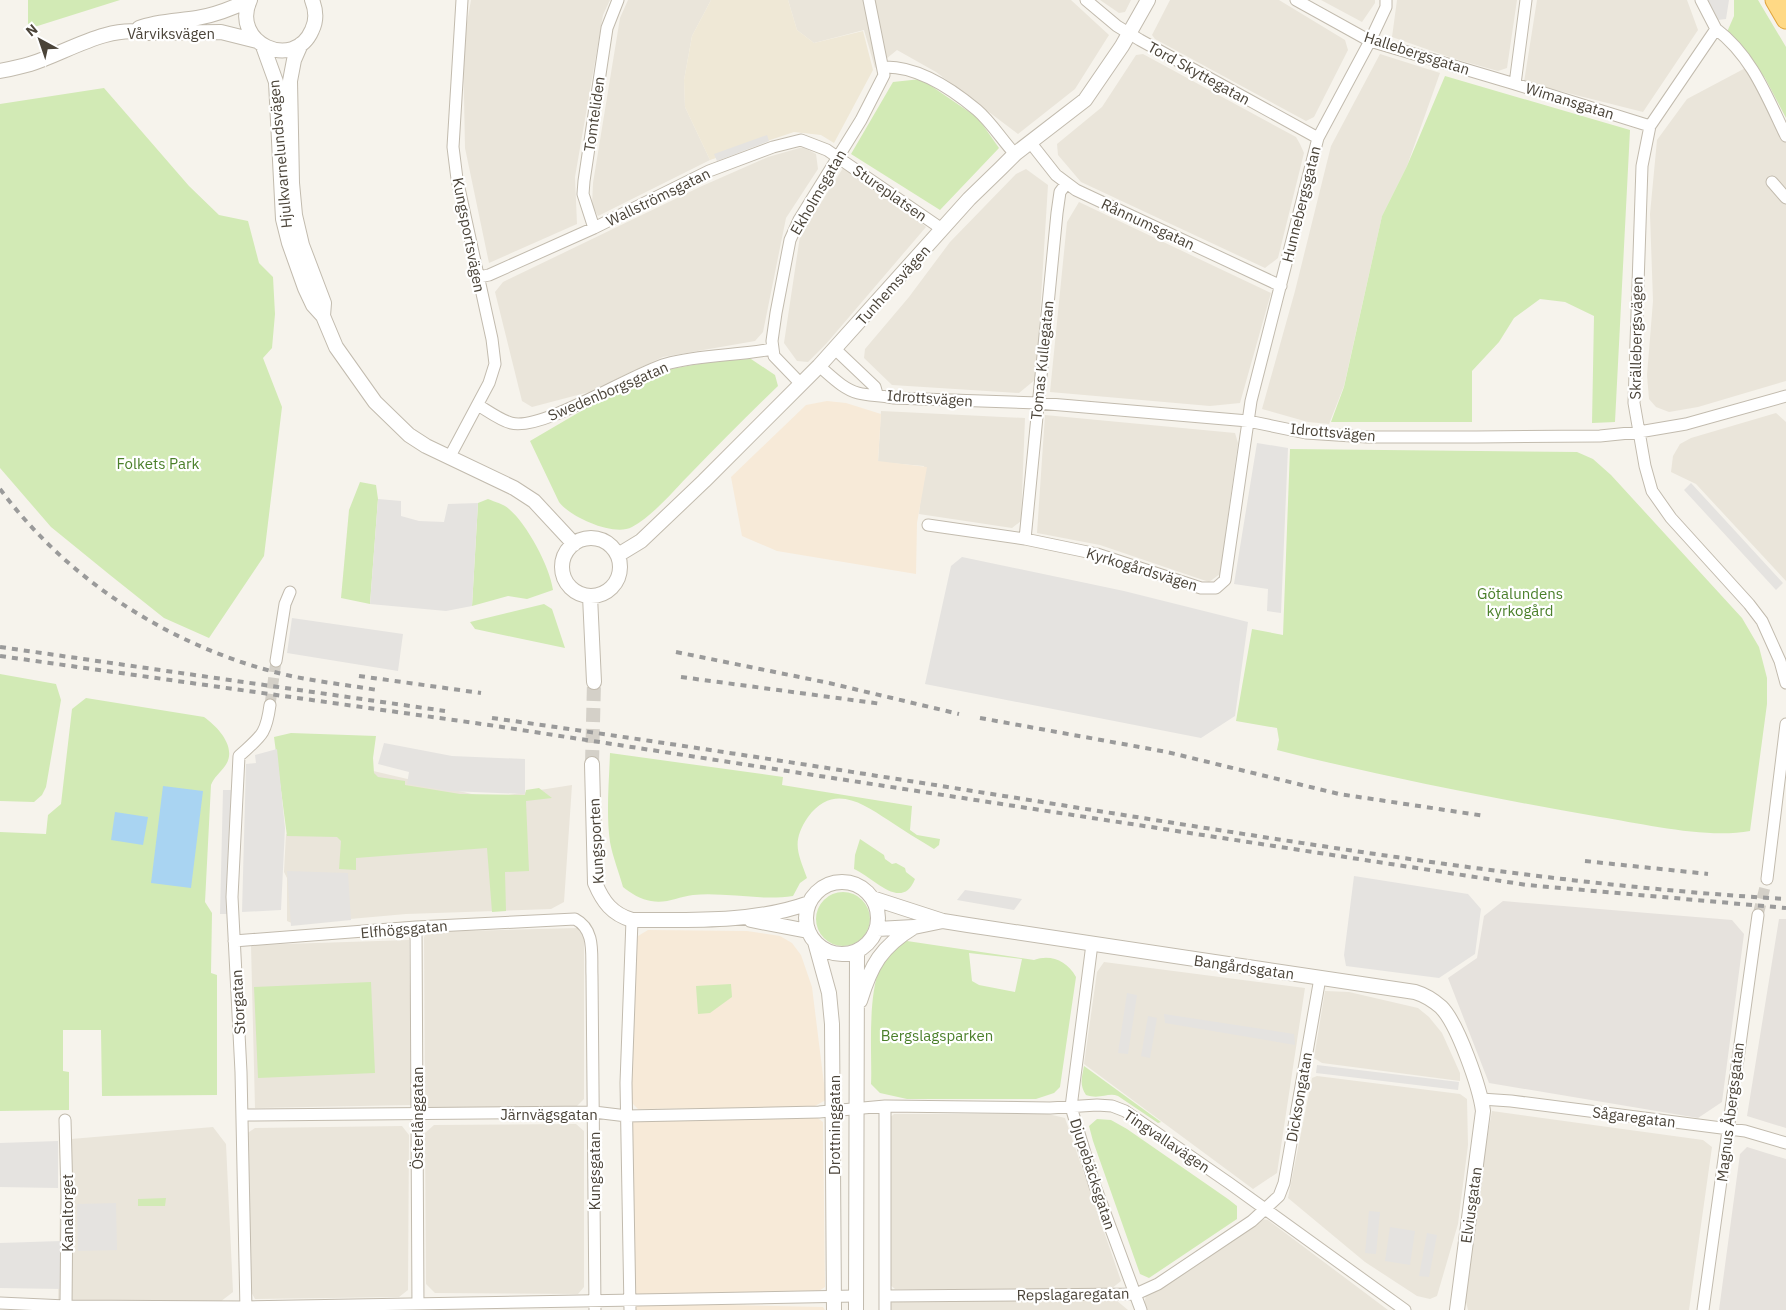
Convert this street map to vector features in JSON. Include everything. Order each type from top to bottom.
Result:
[{"type":"highway","points":[[1775,0],[1786,19]]},
{"type":"street","points":[[134,30],[148,24],[220,12],[250,0]]},
{"type":"street","name":"Hjulkvarnelundsvägen","points":[[250,0],[246,20],[250,31],[260,43],[276,82],[283,219],[289,243],[305,288],[313,305],[323,316],[336,347],[375,402],[409,435],[449,458],[514,488],[534,501],[574,544]]},
{"type":"street","name":"Hjulkvarnelundsvägen","points":[[312,0],[316,12],[314,27],[301,44],[294,60],[290,81],[292,183],[295,215],[302,245],[324,303],[323,316]]},
{"type":"street","name":"Kungsportsvägen","points":[[449,458],[478,405],[495,364],[492,339],[453,147],[462,0]]},
{"type":"street","name":"Tomteliden","points":[[594,228],[583,194],[584,181],[607,28],[618,0]]},
{"type":"street","name":"Ekholmsgatan","points":[[772,349],[776,313],[790,240],[799,220],[881,84],[884,68],[869,0]]},
{"type":"street","name":"Tord Skyttegatan","points":[[1086,0],[1130,34],[1318,138]]},
{"type":"street","name":"Tunhemsvägen","points":[[618,555],[648,534],[819,366],[942,229],[1015,154],[1085,100],[1130,34],[1148,0]]},
{"type":"street","name":"Hallebergsgatan","points":[[1296,0],[1370,41],[1515,84]]},
{"type":"street","name":"Hunnebergsgatan","points":[[1248,421],[1251,401],[1318,138],[1370,41],[1386,7],[1386,0]]},
{"type":"street","name":"Wimansgatan","points":[[1526,0],[1515,84],[1650,126]]},
{"type":"street","points":[[1700,0],[1716,30],[1736,46],[1752,68],[1786,136]]},
{"type":"street","name":"Vårviksvägen","points":[[0,71],[31,64],[106,36],[134,30],[146,33],[226,33],[279,50],[301,44]]},
{"type":"street","name":"Skrällebergsvägen","points":[[1716,30],[1650,126],[1642,166],[1633,379],[1634,404],[1645,466],[1652,491],[1671,518],[1749,604],[1762,621],[1780,661],[1786,683]]},
{"type":"street","points":[[884,68],[908,69],[935,81],[978,110],[1015,154]]},
{"type":"street","name":"Wallströmsgatan","points":[[479,277],[489,275],[594,228],[710,171],[791,141],[801,140],[812,143],[838,157]]},
{"type":"street","name":"Rånnumsgatan","points":[[1030,142],[1040,156],[1066,184],[1281,286]]},
{"type":"street","name":"Stureplatsen","points":[[838,157],[942,229]]},
{"type":"street","points":[[1772,182],[1786,198]]},
{"type":"street","name":"Tomas Kullegatan","points":[[1025,539],[1057,214],[1060,192],[1066,184]]},
{"type":"street","points":[[772,349],[774,356],[801,384]]},
{"type":"street","name":"Swedenborgsgatan","points":[[478,405],[512,424],[524,424],[577,405],[665,364],[718,354],[772,349]]},
{"type":"street","name":"Idrottsvägen","points":[[835,349],[864,375],[875,387],[878,394]]},
{"type":"street","name":"Idrottsvägen","points":[[819,366],[846,389],[866,395],[878,394],[893,398],[1038,403],[1248,421],[1306,432],[1367,437],[1600,436],[1686,424],[1786,396]]},
{"type":"street","name":"Kyrkogårdsvägen","points":[[928,525],[1025,539],[1097,554],[1201,588],[1216,588],[1225,580],[1248,421]]},
{"type":"street","points":[[590,538],[598,539],[613,548],[618,555],[619,574],[615,583],[608,590],[590,596],[573,590],[564,575],[564,558],[574,544],[590,538]]},
{"type":"street","points":[[276,661],[285,604],[290,592]]},
{"type":"street","points":[[590,596],[594,682]]},
{"type":"street","name":"Storgatan","points":[[246,1308],[242,1115],[232,897],[239,756],[260,736],[267,726],[270,705]]},
{"type":"street","points":[[1768,879],[1786,724]]},
{"type":"street","name":"Kungsporten","points":[[592,764],[595,883],[602,899],[608,906],[622,917],[632,920]]},
{"type":"street","points":[[630,1305],[627,1116],[628,974],[632,920],[732,918],[781,912],[809,903],[824,887],[841,882],[859,886],[872,898],[944,921]]},
{"type":"street","points":[[732,918],[812,936],[836,954],[847,954],[857,951],[871,940],[877,929],[878,913],[872,898]]},
{"type":"street","points":[[809,903],[806,920],[812,936]]},
{"type":"street","name":"Magnus Åbergsgatan","points":[[1703,1310],[1758,915]]},
{"type":"street","name":"Elfhögsgatan","points":[[234,941],[416,927],[575,919]]},
{"type":"street","name":"Kungsgatan","points":[[575,919],[584,924],[589,930],[590,939],[594,1112],[595,1306]]},
{"type":"street","points":[[877,929],[914,927],[944,921]]},
{"type":"street","name":"Bangårdsgatan","points":[[944,921],[1415,992],[1427,996],[1442,1008],[1457,1032],[1481,1099]]},
{"type":"street","name":"Österlånggatan","points":[[416,927],[418,1306]]},
{"type":"street","points":[[856,1014],[867,978],[882,952],[895,938],[914,927]]},
{"type":"street","name":"Drottninggatan","points":[[812,936],[829,993],[833,1049],[834,1303]]},
{"type":"street","name":"Djupebäcksgatan","points":[[1092,944],[1071,1107],[1095,1186],[1141,1310]]},
{"type":"street","name":"Drottninggatan","points":[[856,1303],[857,951]]},
{"type":"street","name":"Dicksongatan","points":[[1264,1208],[1279,1196],[1284,1183],[1320,978]]},
{"type":"street","name":"Sågaregatan","points":[[1481,1099],[1511,1101],[1744,1131],[1786,1143]]},
{"type":"street","name":"Elviusgatan","points":[[1457,1310],[1479,1151],[1481,1099]]},
{"type":"street","name":"Tingvallavägen","points":[[856,1108],[885,1106],[1071,1107],[1097,1104],[1112,1106],[1125,1111],[1405,1310]]},
{"type":"street","points":[[885,1106],[885,1310]]},
{"type":"street","name":"Järnvägsgatan","points":[[242,1115],[594,1112],[627,1116],[819,1112],[856,1108]]},
{"type":"street","name":"Kanaltorget","points":[[64,1120],[67,1196],[66,1306]]},
{"type":"street","name":"Repslagaregatan","points":[[886,1296],[1136,1294],[1158,1284],[1252,1221],[1264,1208]]},
{"type":"street","points":[[0,1303],[66,1306],[246,1308],[856,1303]]},
{"type":"shaded area","points":[[471,0],[610,0],[603,15],[575,177],[577,224],[489,263],[465,148],[463,45]]},
{"type":"shaded area","points":[[628,0],[711,0],[692,36],[684,80],[685,107],[710,160],[598,216],[592,206],[593,183],[620,18]]},
{"type":"shaded area","points":[[711,0],[788,0],[797,30],[814,43],[863,31],[873,70],[834,143],[821,135],[794,132],[710,160],[685,107],[684,80],[692,36]]},
{"type":"shaded area","points":[[788,0],[1071,0],[1109,35],[1075,89],[1018,134],[936,72],[897,50],[875,68],[864,30],[814,43],[797,30]]},
{"type":"shaded area","points":[[1100,0],[1131,0],[1125,12],[1119,13]]},
{"type":"shaded area","points":[[1170,0],[1279,0],[1345,40],[1348,50],[1314,117],[1306,121],[1155,39],[1152,35]]},
{"type":"shaded area","points":[[1321,0],[1375,0],[1375,3],[1362,22]]},
{"type":"shaded area","points":[[1397,0],[1517,0],[1507,68],[1498,71],[1455,59],[1392,37]]},
{"type":"shaded area","points":[[1537,0],[1687,0],[1698,30],[1643,112],[1524,82]]},
{"type":"shaded area","points":[[1706,0],[1729,0],[1726,19],[1718,20]]},
{"type":"shaded area","points":[[1143,54],[1296,137],[1300,144],[1304,153],[1278,258],[1265,268],[1081,182],[1058,155],[1057,144],[1102,107],[1136,55]]},
{"type":"shaded area","points":[[1380,54],[1440,73],[1407,166],[1382,216],[1344,386],[1329,424],[1308,422],[1262,409],[1295,291],[1331,146]]},
{"type":"shaded area","points":[[1753,64],[1786,125],[1786,381],[1698,407],[1669,412],[1656,407],[1649,399],[1647,375],[1653,301],[1650,214],[1657,140],[1687,99]]},
{"type":"shaded area","points":[[767,135],[769,141],[717,161],[714,154]]},
{"type":"shaded area","points":[[803,147],[816,154],[818,169],[786,218],[763,332],[755,341],[663,357],[589,392],[532,407],[522,401],[495,292],[503,282],[702,186],[768,157]]},
{"type":"shaded area","points":[[843,168],[916,218],[926,227],[826,344],[808,362],[797,361],[784,343],[800,236]]},
{"type":"shaded area","points":[[1026,169],[1048,185],[1036,379],[1019,393],[892,385],[864,358],[865,349],[909,297],[950,242],[1016,174]]},
{"type":"shaded area","points":[[1079,202],[1271,293],[1240,403],[1210,406],[1050,392],[1067,222]]},
{"type":"shaded area","points":[[827,401],[846,403],[881,414],[878,461],[927,467],[917,523],[916,574],[777,551],[742,536],[731,477],[806,405]]},
{"type":"shaded area","points":[[881,411],[1025,418],[1021,521],[1012,528],[919,514],[924,466],[878,462]]},
{"type":"shaded area","points":[[1776,413],[1786,422],[1786,581],[1696,484],[1671,472],[1673,456],[1680,444],[1691,438]]},
{"type":"shaded area","points":[[1045,415],[1235,433],[1238,443],[1220,574],[1209,582],[1100,545],[1037,533]]},
{"type":"shaded area","points":[[1257,443],[1288,448],[1281,613],[1267,611],[1268,589],[1234,584]]},
{"type":"shaded area","points":[[1691,483],[1783,583],[1776,590],[1684,490]]},
{"type":"shaded area","points":[[378,499],[401,501],[401,516],[419,521],[444,522],[448,504],[478,503],[472,606],[446,611],[370,604]]},
{"type":"shaded area","points":[[962,557],[1124,591],[1248,622],[1235,716],[1201,738],[925,684],[951,566]]},
{"type":"shaded area","points":[[292,618],[403,634],[398,671],[287,653]]},
{"type":"shaded area","points":[[384,743],[452,756],[525,759],[525,794],[449,791],[407,784],[409,772],[378,764]]},
{"type":"shaded area","points":[[277,749],[285,828],[281,910],[242,912],[246,764],[256,763],[255,755]]},
{"type":"shaded area","points":[[369,770],[476,795],[502,796],[572,785],[564,902],[551,909],[406,914],[294,924],[287,921],[287,878],[284,872],[286,834],[302,830]]},
{"type":"shaded area","points":[[223,790],[233,790],[229,914],[220,914]]},
{"type":"shaded area","points":[[287,871],[348,873],[351,920],[291,926]]},
{"type":"shaded area","points":[[1354,876],[1468,894],[1481,909],[1475,954],[1439,978],[1346,966],[1344,955]]},
{"type":"shaded area","points":[[965,890],[1022,899],[1014,910],[957,900]]},
{"type":"shaded area","points":[[1503,901],[1732,920],[1744,934],[1722,1102],[1698,1118],[1489,1083],[1448,978],[1477,958],[1484,916]]},
{"type":"shaded area","points":[[1779,919],[1786,919],[1786,1128],[1747,1116]]},
{"type":"shaded area","points":[[579,928],[584,932],[584,1099],[576,1107],[430,1109],[425,1106],[424,937],[427,932]]},
{"type":"shaded area","points":[[648,930],[747,931],[780,936],[792,943],[801,955],[812,987],[826,1100],[813,1107],[638,1109],[632,1103],[630,1038],[633,957],[638,936]]},
{"type":"shaded area","points":[[409,940],[412,1105],[255,1108],[251,945]]},
{"type":"shaded area","points":[[1104,962],[1305,988],[1277,1173],[1253,1189],[1084,1064],[1097,972]]},
{"type":"shaded area","points":[[1325,991],[1349,992],[1418,1008],[1429,1017],[1442,1033],[1460,1073],[1460,1081],[1322,1063],[1314,1058]]},
{"type":"shaded area","points":[[1127,993],[1137,995],[1128,1054],[1118,1053]]},
{"type":"shaded area","points":[[1164,1014],[1294,1034],[1295,1045],[1165,1023]]},
{"type":"shaded area","points":[[1148,1016],[1157,1018],[1150,1058],[1141,1056]]},
{"type":"shaded area","points":[[1317,1065],[1459,1082],[1458,1090],[1316,1073]]},
{"type":"shaded area","points":[[1317,1076],[1460,1094],[1467,1099],[1468,1145],[1458,1224],[1437,1296],[1430,1299],[1417,1296],[1365,1262],[1288,1198],[1312,1078]]},
{"type":"shaded area","points":[[1492,1111],[1703,1140],[1712,1147],[1689,1310],[1468,1310],[1464,1294],[1476,1200]]},
{"type":"shaded area","points":[[894,1114],[1048,1114],[1065,1118],[1121,1281],[1111,1289],[895,1289],[889,1284],[887,1120]]},
{"type":"shaded area","points":[[815,1116],[823,1122],[825,1287],[819,1291],[637,1298],[632,1296],[630,1121]]},
{"type":"shaded area","points":[[576,1124],[584,1131],[584,1287],[578,1294],[435,1293],[426,1284],[425,1133],[434,1125]]},
{"type":"shaded area","points":[[402,1126],[409,1135],[408,1290],[399,1297],[255,1299],[249,1288],[246,1134],[255,1128]]},
{"type":"shaded area","points":[[213,1127],[226,1144],[233,1292],[220,1302],[58,1303],[61,1147],[71,1139]]},
{"type":"shaded area","points":[[58,1141],[58,1188],[0,1187],[0,1143]]},
{"type":"shaded area","points":[[1747,1147],[1786,1159],[1786,1310],[1719,1310],[1740,1154]]},
{"type":"shaded area","points":[[116,1203],[117,1250],[78,1251],[77,1204]]},
{"type":"shaded area","points":[[1369,1211],[1380,1212],[1376,1254],[1365,1253]]},
{"type":"shaded area","points":[[1261,1219],[1268,1220],[1388,1310],[1146,1310],[1144,1305],[1146,1295]]},
{"type":"shaded area","points":[[1390,1227],[1415,1231],[1410,1265],[1385,1261]]},
{"type":"shaded area","points":[[1427,1233],[1437,1235],[1429,1277],[1419,1276]]},
{"type":"shaded area","points":[[61,1241],[62,1289],[0,1288],[0,1243]]},
{"type":"shaded area","points":[[899,1298],[1116,1300],[1128,1310],[889,1310],[889,1304]]},
{"type":"shaded area","points":[[638,1303],[823,1307],[825,1310],[632,1310]]},
{"type":"green space","points":[[28,0],[120,0],[28,29]]},
{"type":"green space","points":[[1734,0],[1758,0],[1786,47],[1786,118],[1765,78],[1727,32],[1734,16]]},
{"type":"green space","points":[[1445,76],[1630,130],[1615,422],[1592,423],[1594,316],[1565,302],[1540,299],[1514,318],[1499,342],[1472,371],[1472,422],[1331,422],[1344,387],[1382,216],[1407,166]]},
{"type":"green space","points":[[921,79],[978,118],[999,148],[940,210],[851,154],[893,82]]},
{"type":"green space","name":"Folkets Park","points":[[104,88],[189,186],[219,215],[248,221],[259,263],[273,277],[275,314],[272,348],[263,358],[282,407],[264,556],[209,638],[164,618],[110,575],[51,527],[0,468],[0,104]]},
{"type":"green space","points":[[751,359],[775,375],[778,386],[663,502],[640,522],[624,529],[604,527],[573,514],[559,502],[530,441],[588,407],[665,370],[721,360]]},
{"type":"green space","name":"Götalundens kyrkogård","points":[[1290,449],[1577,452],[1593,459],[1611,475],[1742,618],[1759,647],[1767,678],[1767,704],[1750,831],[1715,833],[1675,830],[1397,778],[1277,750],[1279,740],[1277,728],[1236,721],[1252,629],[1283,635]]},
{"type":"green space","points":[[360,482],[376,485],[378,499],[370,604],[341,598],[349,510]]},
{"type":"green space","points":[[488,499],[507,507],[523,525],[543,558],[553,590],[527,599],[508,596],[472,606],[478,503]]},
{"type":"green space","points":[[544,604],[552,609],[565,648],[475,629],[470,622]]},
{"type":"green space","points":[[0,674],[56,684],[61,700],[46,787],[42,795],[34,802],[0,801]]},
{"type":"green space","points":[[86,698],[204,717],[215,726],[228,745],[228,759],[211,785],[205,902],[212,913],[211,973],[217,975],[217,1095],[102,1096],[101,1030],[63,1030],[63,1071],[69,1072],[69,1110],[0,1111],[0,832],[46,834],[48,815],[61,804],[72,709]]},
{"type":"green space","points":[[291,733],[376,736],[373,758],[374,773],[378,777],[405,781],[405,785],[460,794],[525,795],[526,790],[539,788],[552,798],[526,801],[529,871],[505,872],[506,911],[492,912],[487,848],[356,858],[356,870],[339,869],[341,841],[337,837],[287,836],[274,737]]},
{"type":"green space","points":[[610,753],[783,777],[782,785],[912,806],[910,830],[917,835],[940,839],[939,845],[934,849],[868,808],[848,799],[837,799],[827,801],[818,807],[808,817],[799,834],[799,854],[807,878],[800,883],[793,896],[768,898],[705,894],[662,902],[648,900],[636,896],[623,887],[611,848],[608,809]]},
{"type":"green space","points":[[860,839],[884,855],[885,859],[892,864],[896,863],[905,868],[906,872],[915,879],[909,888],[903,893],[895,893],[854,869],[855,855]]},
{"type":"green space","points":[[838,892],[848,892],[858,896],[866,904],[870,919],[866,934],[858,942],[848,946],[838,946],[828,942],[820,934],[816,924],[816,914],[820,904],[828,896]]},
{"type":"green space","name":"Bergslagsparken","points":[[907,941],[1034,960],[1046,958],[1058,960],[1068,967],[1076,977],[1060,1087],[1054,1093],[1036,1099],[907,1099],[880,1093],[871,1084],[872,1002],[882,962],[892,948]],"holes":[[[969,953],[1022,959],[1015,992],[979,985],[972,981]]]},
{"type":"green space","points":[[371,982],[375,1073],[258,1078],[254,987]]},
{"type":"green space","points":[[731,984],[732,997],[710,1013],[698,1014],[696,986]]},
{"type":"green space","points":[[1084,1066],[1161,1122],[1158,1123],[1118,1096],[1096,1097],[1086,1095],[1082,1084]]},
{"type":"green space","points":[[1097,1119],[1111,1120],[1127,1129],[1228,1199],[1237,1206],[1237,1219],[1149,1278],[1140,1274],[1093,1141],[1089,1126]]},
{"type":"green space","points":[[166,1198],[165,1206],[138,1206],[138,1199]]},
{"type":"water","points":[[163,786],[203,791],[191,888],[151,883]]},
{"type":"water","points":[[115,812],[148,817],[143,845],[111,840]]},
{"type":"tunnel","points":[[270,705],[276,661]]},
{"type":"tunnel","points":[[592,764],[594,682]]},
{"type":"tunnel","points":[[1758,915],[1767,879]]},
{"type":"railway","points":[[0,489],[28,523],[59,554],[93,583],[129,608],[167,630],[207,649],[248,664],[291,676],[377,690]]},
{"type":"railway","points":[[0,647],[445,711]]},
{"type":"railway","points":[[676,652],[829,683],[959,714]]},
{"type":"railway","points":[[0,656],[489,725],[1527,885],[1786,908]]},
{"type":"railway","points":[[359,676],[481,693]]},
{"type":"railway","points":[[681,677],[882,704]]},
{"type":"railway","points":[[492,718],[1479,869],[1632,887],[1786,899]]},
{"type":"railway","points":[[980,718],[1167,752],[1339,794],[1485,816]]},
{"type":"railway","points":[[1585,861],[1708,874]]}]
